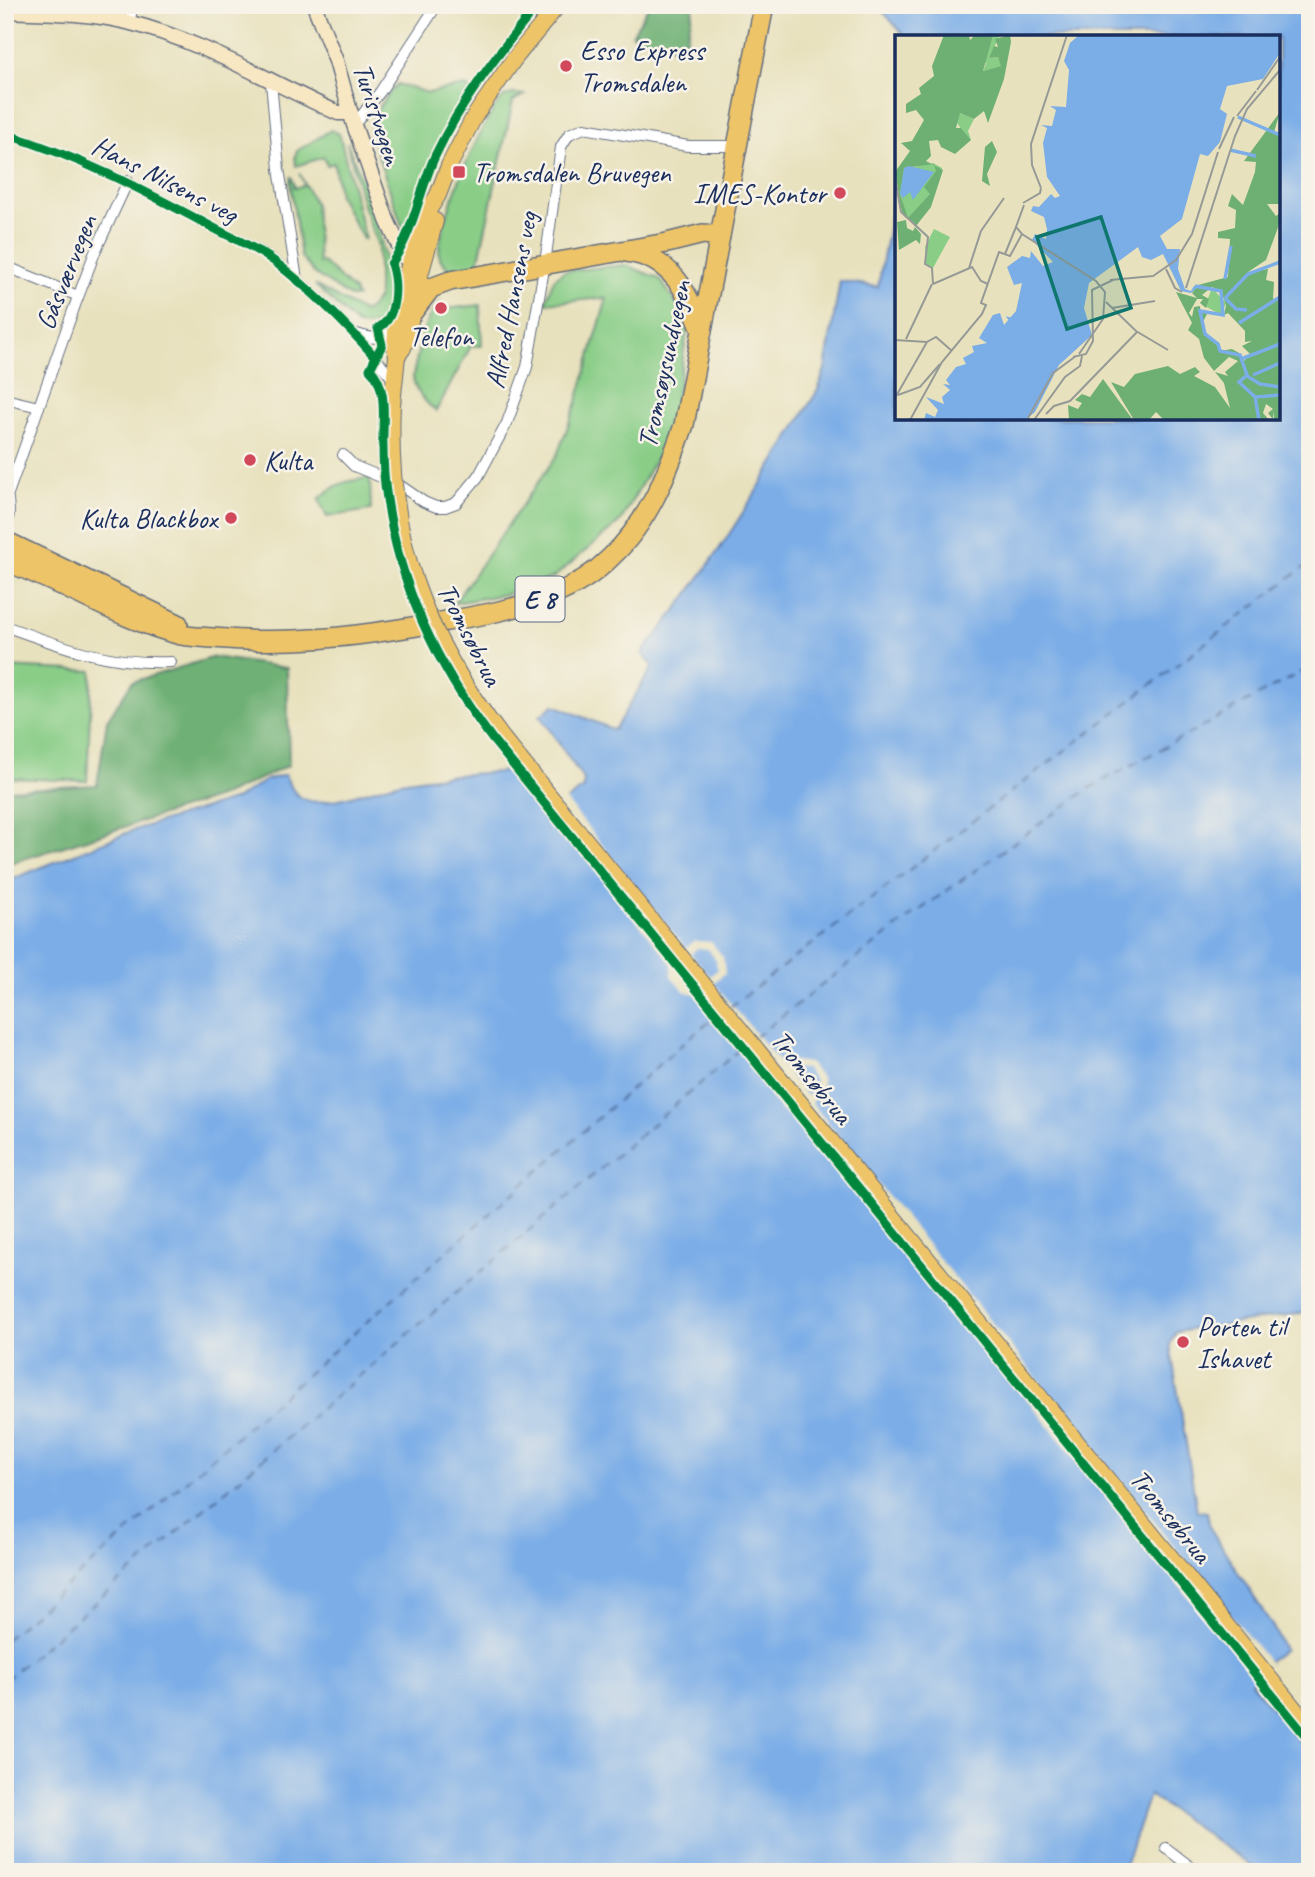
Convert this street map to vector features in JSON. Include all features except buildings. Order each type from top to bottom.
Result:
[{"type":"highway","name":"Tromsøysundvegen","points":[[5,561],[131,618],[180,634],[241,642],[300,641],[392,631],[517,607],[554,595],[580,581],[611,558],[629,538],[659,493],[684,425],[764,5]]},
{"type":"highway","points":[[411,314],[431,288],[450,281],[667,243],[703,234],[720,236]]},
{"type":"highway","points":[[611,251],[637,254],[669,270],[686,291],[702,331]]},
{"type":"highway","name":"Tromsøysundvegen","points":[[5,539],[211,638]]},
{"type":"main road","points":[[397,356],[395,330],[416,264],[428,211],[474,117],[514,59],[558,5]]},
{"type":"main road","points":[[397,356],[407,339],[416,264]]},
{"type":"main road","name":"Tromsøbrua","points":[[397,356],[393,379],[392,470],[402,538],[421,603],[466,690],[503,739],[1310,1728]]},
{"type":"street","points":[[130,23],[132,5]]},
{"type":"street","name":"Turistvegen","points":[[314,5],[329,41],[352,119],[387,220],[400,251],[416,264]]},
{"type":"street","points":[[5,11],[103,18],[130,23],[208,52],[352,119],[380,92],[437,5]]},
{"type":"street","points":[[271,82],[279,169],[297,280],[354,333],[393,379]]},
{"type":"street","name":"Alfred Hansens veg","points":[[343,455],[354,466],[398,484],[430,506],[445,507],[459,500],[478,477],[495,447],[524,379],[545,263],[561,147],[572,132],[589,129],[705,148],[737,146]]},
{"type":"street","name":"Hans Nilsens veg","points":[[5,134],[128,181],[232,238],[254,247],[297,280]]},
{"type":"street","name":"Gåsværvegen","points":[[5,539],[9,512],[6,501],[78,296],[128,181]]},
{"type":"street","points":[[5,266],[78,296]]},
{"type":"street","points":[[354,333],[381,338],[395,330]]},
{"type":"street","points":[[5,399],[39,407]]},
{"type":"street","points":[[5,626],[71,650],[109,660],[171,662]]},
{"type":"street","points":[[1166,1847],[1197,1872]]},
{"type":"green space","points":[[649,5],[694,5],[684,50],[632,35]]},
{"type":"green space","points":[[397,84],[428,93],[465,86],[470,89],[432,160],[426,200],[417,228],[402,226],[371,135],[375,114]]},
{"type":"green space","points":[[524,95],[513,101],[478,264],[451,270],[440,258],[440,245],[451,201],[484,125],[504,97]]},
{"type":"green space","points":[[331,130],[340,136],[365,239],[339,196],[334,163],[327,165],[324,157],[296,166],[297,151]]},
{"type":"green space","points":[[347,142],[376,216],[392,280],[391,299],[386,316],[379,324],[366,326],[357,325],[315,285],[363,312],[371,308],[378,297],[378,246],[364,208]]},
{"type":"green space","points":[[299,173],[315,204],[319,263],[323,262],[357,297],[350,297],[314,273],[301,257],[290,183],[291,176],[295,188],[305,185]]},
{"type":"green space","points":[[626,265],[660,279],[681,311],[687,332],[671,432],[620,522],[554,577],[506,594],[454,603],[557,455],[576,405],[607,298],[545,303],[554,279],[564,271]]},
{"type":"green space","points":[[440,303],[445,309],[480,305],[482,346],[471,346],[436,411],[417,391],[413,375],[425,326],[434,308]]},
{"type":"green space","points":[[370,478],[371,510],[327,517],[319,499],[342,483]]},
{"type":"green space","points":[[214,657],[287,668],[289,765],[225,795],[5,865],[5,790],[97,785],[107,720],[132,682]]},
{"type":"green space","points":[[5,667],[92,671],[87,781],[5,778]]},
{"type":"water","points":[[877,5],[1310,5],[1310,1312],[1176,1332],[1170,1344],[1197,1511],[1207,1512],[1210,1528],[1273,1627],[1284,1650],[1268,1661],[1271,1667],[1251,1683],[1310,1754],[1310,1872],[1253,1872],[1255,1868],[1149,1795],[1123,1872],[5,1872],[5,882],[134,830],[236,799],[266,780],[285,775],[297,794],[310,801],[320,802],[421,779],[530,770],[559,806],[583,788],[584,780],[540,716],[554,705],[614,730],[653,666],[642,653],[713,558],[818,390],[825,369],[840,281],[878,287],[895,191],[895,420],[1280,420],[1280,35],[904,35]]},
{"type":"pier","points":[[530,766],[559,801],[564,798],[686,948],[694,941],[711,942],[723,957],[725,973],[714,983],[784,1068],[793,1061],[809,1063],[822,1079],[821,1093],[811,1102],[1274,1668],[1258,1682],[793,1113],[782,1112],[769,1096],[770,1084],[696,994],[684,991],[671,976],[672,964],[512,768]],"holes":[[[697,948],[708,949],[716,960],[717,970],[710,976],[691,954]],[[795,1068],[806,1069],[815,1081],[814,1090],[807,1096],[789,1074]]]},
{"type":"ferry route","points":[[730,1007],[1310,563]]},
{"type":"ferry route","points":[[755,1037],[906,920],[1090,788],[1310,667]]},
{"type":"ferry route","points":[[5,1640],[696,1032],[720,1014]]},
{"type":"ferry route","points":[[5,1680],[745,1045]]},
{"type":"cycle path","points":[[538,5],[482,77],[435,156],[411,225],[391,264],[394,299],[389,316],[378,328],[382,345],[370,369],[376,376],[382,395],[384,472],[393,532],[401,564],[424,626],[455,685],[493,740],[1310,1741]]},
{"type":"cycle path","points":[[5,134],[110,175],[260,252],[315,295],[376,358]]},
{"type":"place","name":"Esso Express Tromsdalen","points":[[566,66]]},
{"type":"place","name":"Tromsdalen Bruvegen","points":[[459,172]]},
{"type":"place","name":"IMES-Kontor","points":[[840,193]]},
{"type":"place","name":"Telefon","points":[[441,308]]},
{"type":"place","name":"Kulta","points":[[250,460]]},
{"type":"place","name":"Kulta Blackbox","points":[[231,518]]},
{"type":"place","name":"Porten til Ishavet","points":[[1183,1342]]}]
